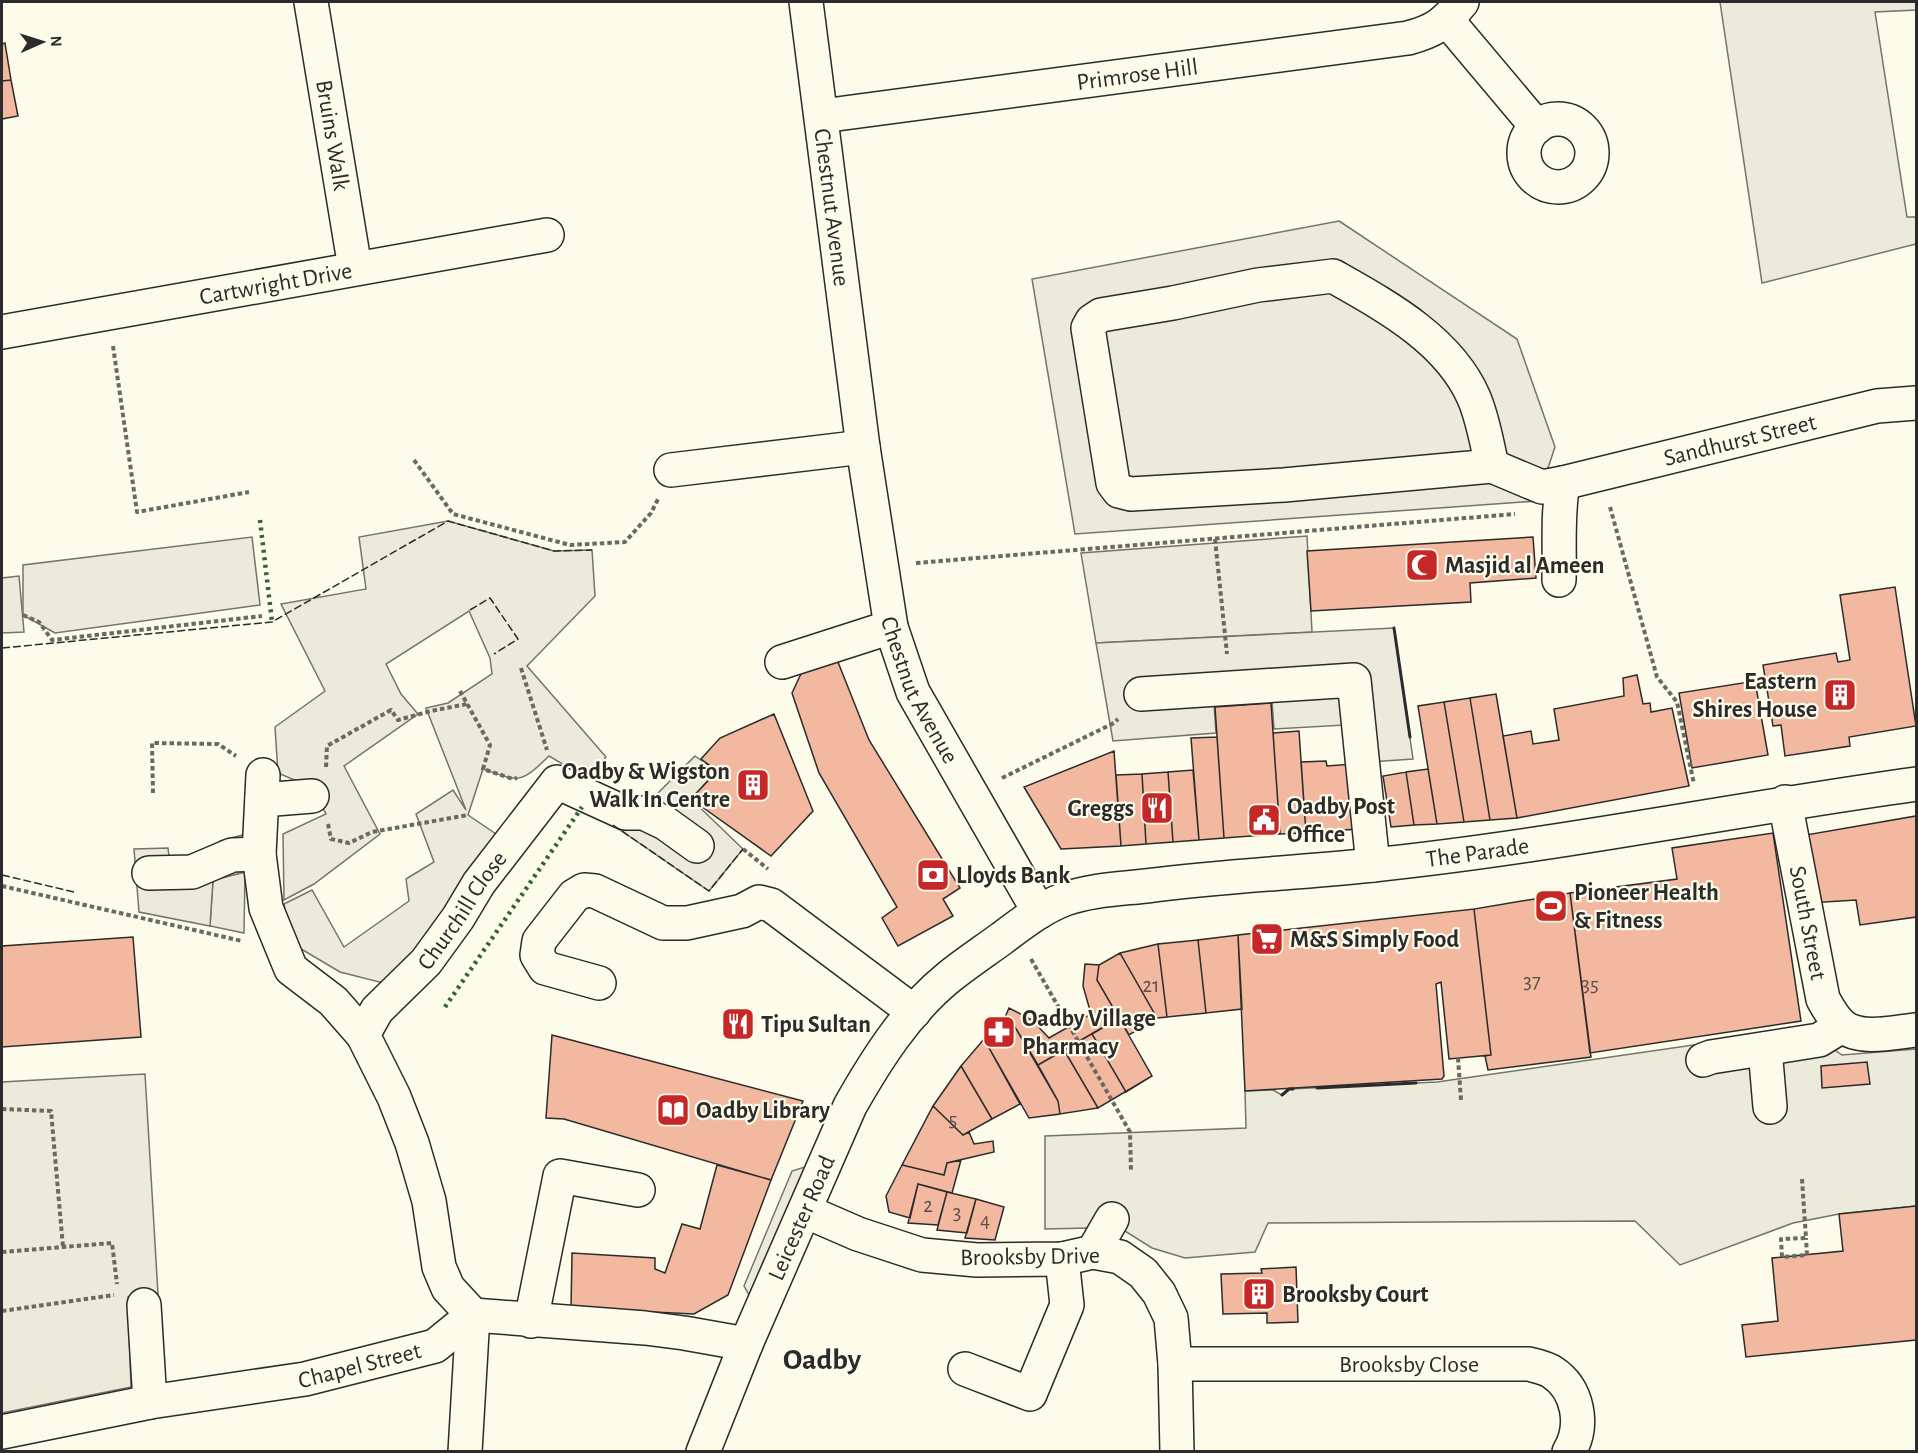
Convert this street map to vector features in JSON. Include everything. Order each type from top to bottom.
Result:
[{"type":"street","name":"Bruins Walk","points":[[311,2],[355,268]]},
{"type":"street","name":"Chestnut Avenue","points":[[806,2],[863,447],[891,627],[913,692],[970,793],[1026,921]]},
{"type":"street","name":"Primrose Hill","points":[[822,116],[1408,38],[1426,33],[1455,11],[1537,127]]},
{"type":"street","name":"Cartwright Drive","points":[[2,332],[548,235]]},
{"type":"street","points":[[1333,276],[1428,336],[1453,362],[1475,399],[1492,466],[1284,485],[1131,494],[1119,491],[1113,483],[1088,328],[1092,321],[1101,315],[1258,285],[1333,276]]},
{"type":"street","name":"Sandhurst Street","points":[[1492,466],[1560,497],[1602,474],[1877,406],[1917,404]]},
{"type":"street","points":[[671,471],[863,447]]},
{"type":"street","points":[[1559,580],[1560,497]]},
{"type":"street","points":[[782,662],[891,627]]},
{"type":"street","points":[[1141,694],[1354,681],[1372,865]]},
{"type":"street","points":[[557,783],[625,813],[644,813],[665,823],[697,846]]},
{"type":"street","name":"Churchill Close","points":[[363,1035],[377,1010],[426,962],[458,918],[478,883],[557,783]]},
{"type":"street","name":"The Parade","points":[[1026,921],[1066,899],[1092,893],[1460,855],[1701,818],[1785,802],[1917,784]]},
{"type":"street","points":[[321,796],[262,787],[259,854],[266,908],[291,969],[333,1001],[363,1035],[394,1097],[412,1143],[429,1201],[439,1267],[448,1288],[473,1315],[645,1328],[746,1344]]},
{"type":"street","name":"South Street","points":[[1785,802],[1823,999],[1831,1013],[1848,1029]]},
{"type":"street","points":[[149,873],[192,872],[232,855],[259,854]]},
{"type":"street","points":[[599,983],[545,968],[537,955],[539,941],[574,896],[584,890],[595,891],[663,923],[687,923],[742,910],[759,902],[771,905],[914,1012]]},
{"type":"street","name":"Leicester Road","points":[[703,1452],[746,1344],[850,1106],[870,1069],[914,1012],[948,978],[1026,921]]},
{"type":"street","points":[[1703,1060],[1819,1040],[1848,1029],[1869,1034],[1917,1030]]},
{"type":"street","points":[[1765,1049],[1770,1107]]},
{"type":"street","points":[[531,1321],[560,1176],[638,1190]]},
{"type":"street","name":"Brooksby Drive","points":[[805,1210],[858,1234],[922,1255],[976,1260],[1077,1255],[1120,1257],[1143,1273],[1159,1293],[1171,1318],[1175,1364],[1177,1452]]},
{"type":"street","points":[[965,1369],[1030,1394],[1067,1305],[1077,1255],[1112,1219]]},
{"type":"street","points":[[144,1305],[150,1402]]},
{"type":"street","points":[[465,1452],[473,1315]]},
{"type":"street","name":"Chapel Street","points":[[2,1432],[150,1402],[305,1379],[435,1346],[473,1315]]},
{"type":"street","name":"Brooksby Close","points":[[1175,1364],[1529,1364],[1551,1371],[1568,1388],[1578,1414],[1576,1440],[1569,1452]]},
{"type":"path","points":[[108,312],[137,512],[249,492]]},
{"type":"path","points":[[414,460],[453,514],[570,545],[625,542],[651,513],[671,471]]},
{"type":"path","points":[[1602,474],[1657,677],[1677,702],[1701,818]]},
{"type":"path","points":[[880,566],[1215,539],[1560,497]]},
{"type":"path","points":[[1215,539],[1230,687]]},
{"type":"path","points":[[23,615],[39,622],[52,640],[262,616]]},
{"type":"path","points":[[521,668],[557,783]]},
{"type":"path","points":[[460,691],[490,745],[483,769],[513,779],[521,777]]},
{"type":"path","points":[[970,793],[1114,723],[1141,694]]},
{"type":"path","points":[[467,704],[398,720],[391,710],[327,746],[321,796],[331,839],[349,843],[372,832],[468,815]]},
{"type":"path","points":[[153,793],[152,744],[218,744],[262,787]]},
{"type":"path","points":[[2,886],[284,950]]},
{"type":"path","points":[[1026,921],[1130,1132],[1131,1172]]},
{"type":"path","points":[[1458,1058],[1461,1100]]},
{"type":"path","points":[[2,1109],[51,1111],[63,1247]]},
{"type":"path","points":[[1802,1179],[1806,1238],[1807,1255],[1782,1257],[1781,1239],[1806,1238]]},
{"type":"path","points":[[2,1252],[112,1243],[118,1294],[2,1311]]},
{"type":"shaded area","points":[[1720,2],[1916,2],[1916,10],[1875,12],[1907,217],[1916,217],[1916,244],[1762,283]]},
{"type":"shaded area","points":[[1339,221],[1517,339],[1555,447],[1537,501],[1075,534],[1032,279]]},
{"type":"shaded area","points":[[448,521],[554,551],[592,550],[595,596],[527,666],[606,757],[588,779],[549,756],[532,772],[519,778],[483,769],[468,815],[496,834],[444,922],[383,983],[340,972],[291,943],[284,904],[312,890],[344,947],[409,901],[406,879],[434,862],[416,814],[453,790],[466,810],[426,708],[448,703],[492,674],[490,658],[469,611],[386,664],[401,694],[418,714],[344,766],[380,834],[314,884],[284,900],[283,834],[326,814],[311,787],[278,773],[275,727],[325,691],[281,604],[366,589],[359,537]]},
{"type":"shaded area","points":[[1307,536],[1312,632],[1096,643],[1081,553]]},
{"type":"shaded area","points":[[252,537],[260,605],[55,633],[23,615],[23,565]]},
{"type":"shaded area","points":[[19,576],[24,632],[2,633],[2,578]]},
{"type":"shaded area","points":[[1394,628],[1413,759],[1355,763],[1345,725],[1274,729],[1272,701],[1214,704],[1216,733],[1113,741],[1096,643]]},
{"type":"shaded area","points":[[695,756],[717,771],[691,799],[743,849],[709,891],[584,805],[646,805]]},
{"type":"shaded area","points":[[250,833],[245,872],[213,880],[210,926],[139,912],[134,849],[168,848],[169,856],[213,857],[220,841]]},
{"type":"shaded area","points":[[245,872],[244,933],[210,926],[213,880]]},
{"type":"shaded area","points":[[1805,1029],[1842,1055],[1916,1049],[1916,1206],[1839,1214],[1793,1223],[1680,1265],[1635,1221],[1268,1223],[1255,1252],[1185,1258],[1152,1248],[1125,1231],[1088,1228],[1045,1229],[1045,1136],[1246,1128],[1245,1091],[1273,1090],[1282,1095],[1289,1089],[1437,1082]]},
{"type":"shaded area","points":[[145,1074],[158,1294],[128,1297],[131,1387],[2,1413],[2,1082]]},
{"type":"shaded area","points":[[808,1166],[753,1302],[744,1286],[792,1171]]},
{"type":"building","points":[[5,43],[11,80],[2,81],[2,44]]},
{"type":"building","points":[[11,80],[18,116],[2,119],[2,81]]},
{"type":"building","name":"Masjid al Ameen","points":[[1533,537],[1536,578],[1470,583],[1471,602],[1311,611],[1307,551]]},
{"type":"building","name":"Eastern Shires House","points":[[1895,587],[1916,726],[1849,737],[1850,746],[1785,756],[1781,725],[1773,726],[1763,665],[1836,653],[1838,662],[1850,660],[1840,595]]},
{"type":"building","points":[[834,652],[869,740],[960,888],[943,899],[953,916],[898,946],[882,918],[897,907],[819,773],[792,693],[807,661]]},
{"type":"building","points":[[1637,675],[1643,704],[1650,703],[1651,712],[1672,708],[1689,786],[1517,818],[1503,736],[1531,731],[1533,744],[1559,740],[1554,709],[1624,696],[1623,678]]},
{"type":"building","points":[[1755,681],[1768,755],[1692,768],[1679,693]]},
{"type":"building","points":[[1496,694],[1517,818],[1490,820],[1470,698]]},
{"type":"building","points":[[1470,698],[1490,820],[1464,822],[1444,702]]},
{"type":"building","points":[[1444,702],[1464,822],[1437,824],[1418,706]]},
{"type":"building","points":[[1271,703],[1280,834],[1224,838],[1215,707]]},
{"type":"building","name":"Oadby & Wigston Walk In Centre","points":[[774,714],[813,811],[771,856],[691,799],[717,771],[701,759],[720,738]]},
{"type":"building","points":[[1299,731],[1306,833],[1280,834],[1273,733]]},
{"type":"building","points":[[1217,737],[1224,838],[1199,840],[1191,738]]},
{"type":"building","points":[[1114,751],[1121,846],[1061,849],[1024,787]]},
{"type":"building","points":[[1326,761],[1327,766],[1353,764],[1357,829],[1306,833],[1301,762]]},
{"type":"building","points":[[1428,769],[1437,824],[1414,825],[1406,772]]},
{"type":"building","points":[[1193,770],[1199,840],[1173,842],[1168,772]]},
{"type":"building","name":"Greggs","points":[[1168,772],[1173,842],[1146,844],[1142,774]]},
{"type":"building","points":[[1406,772],[1414,825],[1391,827],[1383,776]]},
{"type":"building","points":[[1142,774],[1146,844],[1121,846],[1116,775]]},
{"type":"building","points":[[1916,816],[1916,917],[1860,925],[1856,900],[1809,903],[1800,836]]},
{"type":"building","points":[[1773,833],[1801,1021],[1590,1053],[1570,893],[1677,879],[1672,848]]},
{"type":"building","points":[[1570,893],[1591,1057],[1488,1070],[1485,1056],[1491,1055],[1474,909]]},
{"type":"building","points":[[1474,909],[1491,1055],[1449,1059],[1441,982],[1436,984],[1444,1076],[1442,1079],[1245,1091],[1238,935]]},
{"type":"building","points":[[1238,935],[1242,1009],[1206,1013],[1198,940]]},
{"type":"building","points":[[133,937],[141,1037],[2,1047],[2,946]]},
{"type":"building","points":[[1198,940],[1206,1013],[1167,1017],[1158,944]]},
{"type":"building","points":[[1158,944],[1167,1017],[1157,1018],[1120,953]]},
{"type":"building","points":[[1120,953],[1157,1018],[1129,1035],[1097,980],[1099,965]]},
{"type":"building","points":[[1085,964],[1099,965],[1097,980],[1119,1018],[1038,1065],[1015,1027],[1003,1022],[1009,1008],[1032,1020],[1049,1038],[1091,1014],[1083,986]]},
{"type":"building","points":[[1119,1018],[1152,1076],[1098,1108],[1064,1050]]},
{"type":"building","points":[[1119,1018],[1152,1076],[1126,1092],[1092,1034]]},
{"type":"building","points":[[1003,1022],[1015,1027],[1058,1101],[1060,1114],[1029,1118],[984,1039]]},
{"type":"building","name":"Oadby Library","points":[[552,1035],[803,1101],[771,1180],[564,1119],[546,1118]]},
{"type":"building","points":[[984,1039],[1020,1104],[992,1119],[961,1066]]},
{"type":"building","points":[[1064,1050],[1098,1108],[1060,1114],[1058,1101],[1038,1065]]},
{"type":"building","points":[[1867,1062],[1870,1084],[1822,1088],[1821,1066]]},
{"type":"building","points":[[961,1066],[992,1119],[963,1135],[933,1106]]},
{"type":"building","points":[[933,1106],[963,1135],[969,1132],[974,1144],[993,1141],[994,1152],[947,1163],[944,1175],[902,1165]]},
{"type":"building","points":[[961,1160],[952,1193],[918,1184],[910,1218],[889,1212],[886,1196],[902,1165],[944,1175],[947,1163]]},
{"type":"building","points":[[717,1165],[771,1180],[728,1295],[694,1314],[571,1308],[572,1253],[655,1258],[655,1269],[665,1273],[682,1224],[700,1229]]},
{"type":"building","points":[[918,1184],[947,1192],[938,1225],[908,1223]]},
{"type":"building","points":[[947,1192],[976,1199],[967,1233],[937,1230]]},
{"type":"building","points":[[976,1199],[1004,1207],[995,1240],[965,1238]]},
{"type":"building","points":[[1916,1206],[1916,1340],[1746,1357],[1742,1325],[1778,1321],[1772,1258],[1843,1251],[1839,1214]]},
{"type":"building","name":"Brooksby Court","points":[[1296,1267],[1298,1322],[1267,1323],[1267,1313],[1223,1314],[1221,1274],[1262,1273],[1261,1269]]},
{"type":"hedge","points":[[260,520],[272,622]]},
{"type":"hedge","points":[[445,1007],[582,807]]},
{"type":"fence","points":[[2,648],[272,622],[448,521],[554,551],[592,550]]},
{"type":"fence","points":[[470,610],[490,598],[518,639],[494,654]]},
{"type":"fence","points":[[613,825],[709,891],[743,849]]},
{"type":"fence","points":[[2,875],[74,892]]},
{"type":"wall","points":[[1394,628],[1410,737]]},
{"type":"wall","points":[[1317,1088],[1416,1083]]},
{"type":"wall","points":[[1282,1095],[1289,1089],[1293,1089]]},
{"type":"place","name":"Masjid al Ameen","points":[[1422,565]]},
{"type":"place","name":"Eastern Shires House","points":[[1840,695]]},
{"type":"place","name":"Oadby & Wigston Walk In Centre","points":[[753,785]]},
{"type":"place","name":"Greggs","points":[[1157,808]]},
{"type":"place","name":"Oadby Post Office","points":[[1264,820]]},
{"type":"place","name":"Lloyds Bank","points":[[933,875]]},
{"type":"place","name":"Pioneer Health & Fitness","points":[[1551,906]]},
{"type":"place","name":"M&S Simply Food","points":[[1267,939]]},
{"type":"place","name":"Tipu Sultan","points":[[738,1024]]},
{"type":"place","name":"Oadby Village Pharmacy","points":[[999,1032]]},
{"type":"place","name":"Oadby Library","points":[[673,1110]]},
{"type":"place","name":"Brooksby Court","points":[[1259,1294]]},
{"type":"district","name":"Oadby","points":[[822,1359]]}]
